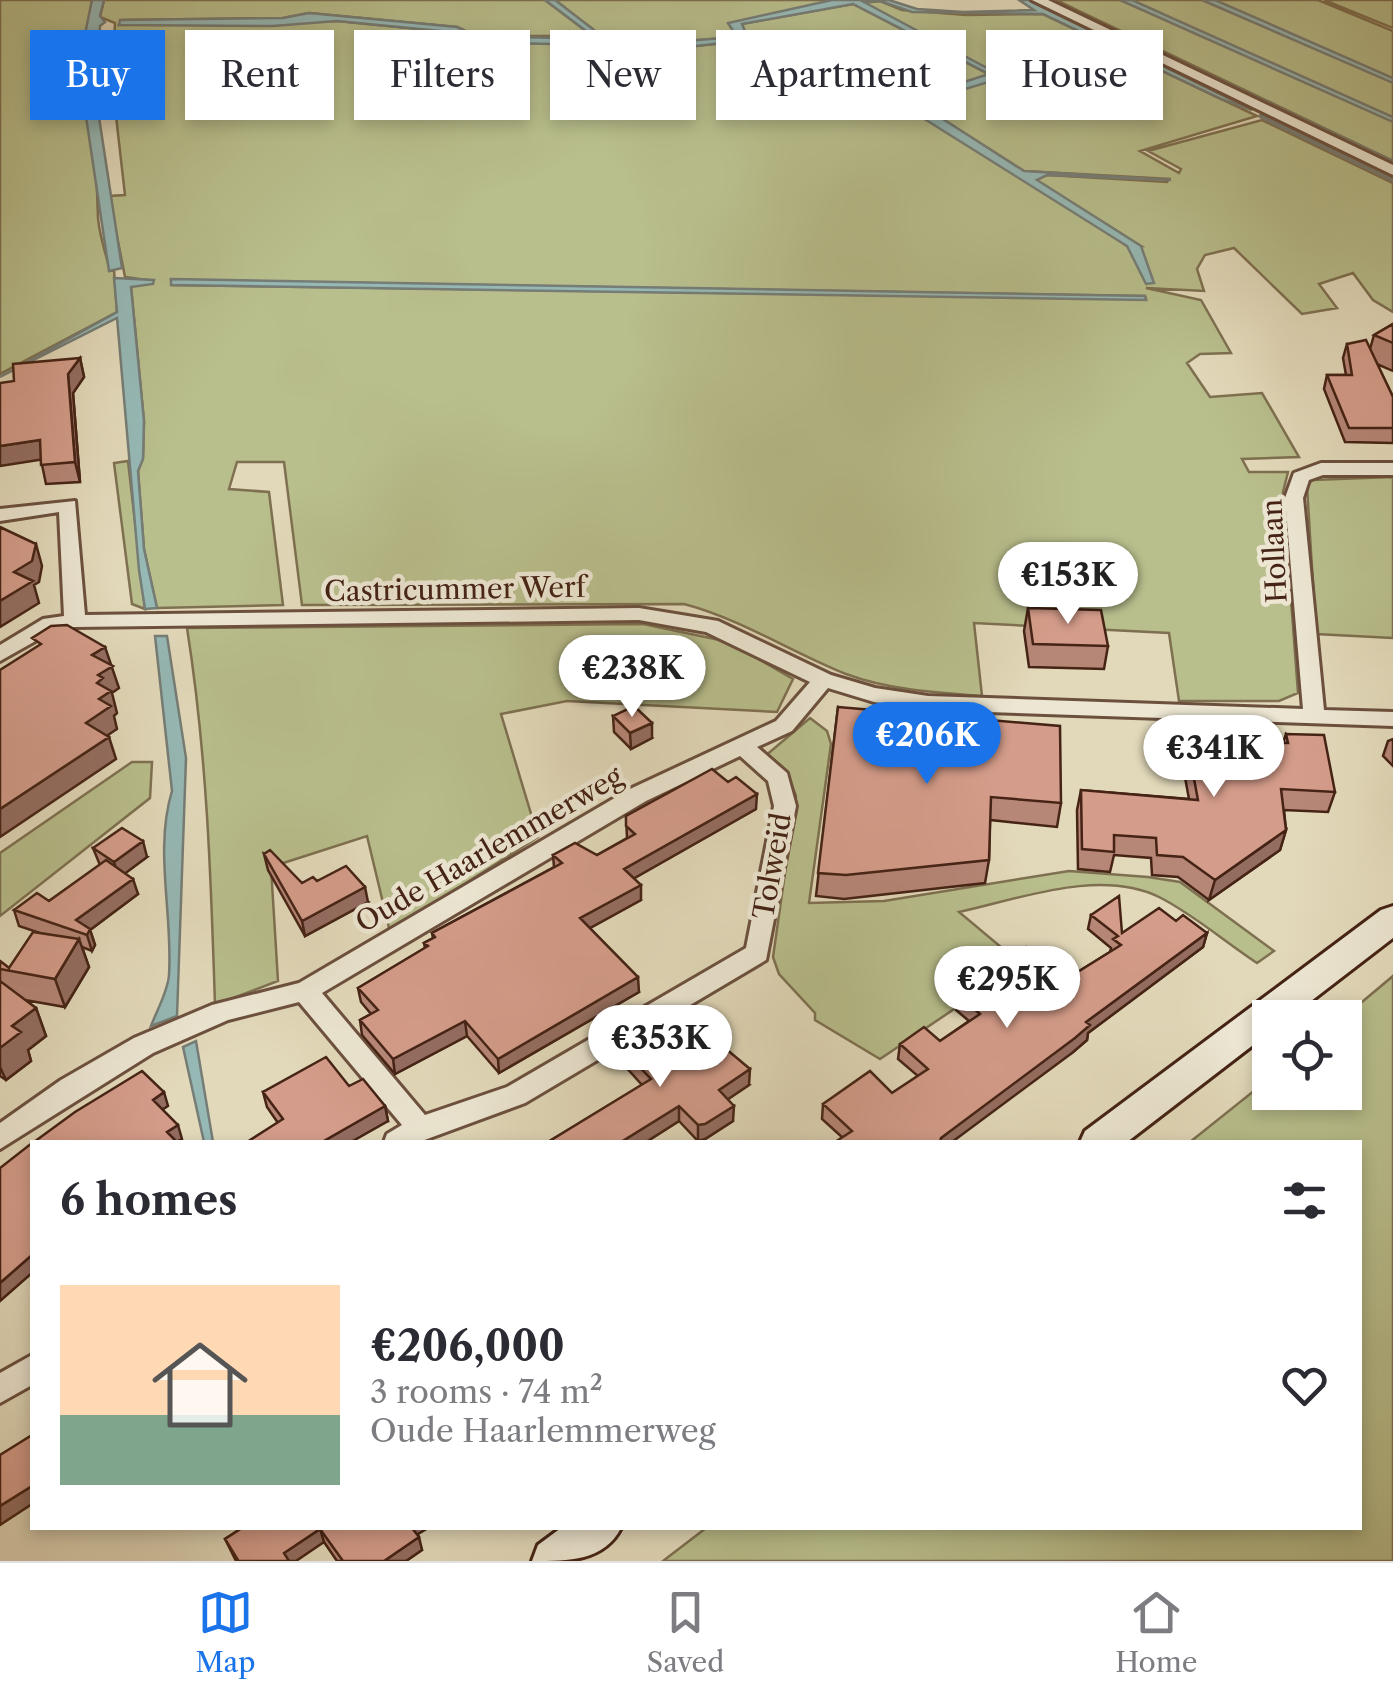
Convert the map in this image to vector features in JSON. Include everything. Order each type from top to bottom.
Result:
[{"type":"main road","points":[[1101,1140],[1393,919]]},
{"type":"main road","points":[[555,1561],[595,1530]]},
{"type":"street","points":[[1038,0],[1393,171]]},
{"type":"street","name":"Hollaan","points":[[1314,716],[1294,498],[1301,478],[1320,469],[1393,469]]},
{"type":"street","points":[[0,514],[68,504],[75,621]]},
{"type":"street","name":"Castricummer Werf","points":[[0,654],[50,624],[75,621],[668,615],[755,644],[823,680]]},
{"type":"street","points":[[823,680],[874,695],[928,703],[1393,719]]},
{"type":"street","name":"Oude Haarlemmerweg","points":[[0,1138],[118,1055],[250,1000],[305,991],[638,795],[784,726],[823,680]]},
{"type":"street","name":"Tolweid","points":[[400,1140],[420,1128],[516,1095],[757,953],[785,806],[779,778],[743,748]]},
{"type":"street","points":[[305,991],[420,1128]]},
{"type":"street","points":[[0,1389],[30,1370]]},
{"type":"green space","points":[[0,0],[92,0],[89,30],[30,30],[30,120],[88,120],[99,224],[110,271],[114,270],[117,312],[0,374]]},
{"type":"green space","points":[[104,0],[545,0],[585,30],[550,30],[550,36],[530,36],[530,30],[463,30],[309,13],[283,18],[121,20],[119,25],[337,21],[429,30],[354,30],[354,120],[530,120],[530,40],[550,36],[550,120],[696,120],[696,46],[716,44],[716,120],[942,120],[1127,246],[1141,246],[1036,180],[1047,175],[1167,182],[1169,179],[1024,171],[944,120],[966,120],[966,85],[986,78],[986,120],[1163,120],[1163,71],[1257,116],[1140,151],[1179,173],[1181,169],[1148,151],[1262,120],[1393,183],[1393,312],[1373,300],[1353,273],[1319,284],[1337,308],[1302,314],[1234,248],[1205,255],[1197,269],[1204,291],[1146,288],[1201,300],[1231,353],[1200,354],[1187,363],[1210,397],[1262,393],[1299,457],[1242,459],[1249,472],[1288,472],[1283,492],[1298,693],[1279,701],[1179,701],[1169,633],[974,623],[982,696],[913,690],[862,679],[726,618],[684,604],[302,605],[284,462],[237,462],[229,489],[269,492],[283,605],[157,608],[144,549],[138,471],[143,458],[144,421],[131,286],[154,281],[125,277],[109,196],[125,195],[116,120],[165,120],[165,30],[115,30],[115,23],[100,17]],"holes":[[[171,280],[1146,299],[172,285]]]},
{"type":"green space","points":[[555,0],[834,1],[729,24],[733,30],[716,30],[716,39],[696,40],[696,30],[594,30]]},
{"type":"green space","points":[[1056,0],[1318,0],[1393,31],[1393,161],[1163,51],[1163,30],[1119,30]]},
{"type":"green space","points":[[1324,0],[1393,0],[1393,28]]},
{"type":"green space","points":[[880,1],[902,10],[966,15],[1043,14],[1077,30],[986,30],[986,68],[966,57],[966,30],[914,30],[862,3]]},
{"type":"green space","points":[[853,4],[903,30],[741,30],[741,24]]},
{"type":"green space","points":[[966,63],[986,73],[966,82]]},
{"type":"green space","points":[[128,461],[145,609],[132,604],[114,463]]},
{"type":"green space","points":[[1393,477],[1393,638],[1316,634],[1307,486],[1312,480]]},
{"type":"green space","points":[[643,624],[729,642],[793,679],[777,712],[567,701],[501,714],[538,837],[390,932],[367,836],[271,867],[278,981],[215,1005],[204,769],[187,628]]},
{"type":"green space","points":[[810,718],[827,731],[831,744],[809,903],[884,901],[1069,871],[1148,877],[1180,882],[1274,951],[1257,963],[1159,897],[1111,885],[1059,889],[959,912],[1021,964],[880,1059],[815,1020],[815,1013],[779,974],[773,957],[796,796],[788,776],[764,757]]},
{"type":"green space","points":[[132,762],[152,762],[150,798],[0,916],[0,853]]},
{"type":"green space","points":[[1393,976],[1393,1561],[663,1561],[703,1530],[1362,1530],[1362,1140],[1192,1140],[1252,1092],[1252,1110],[1362,1110],[1362,1002]]},
{"type":"water","points":[[92,0],[104,0],[100,16],[105,22],[100,30],[86,30]]},
{"type":"water","points":[[545,0],[555,0],[594,30],[585,30]]},
{"type":"water","points":[[832,0],[889,0],[917,9],[963,12],[1034,10],[1019,0],[1028,0],[1089,30],[1077,30],[1043,14],[912,12],[880,1],[864,2],[916,30],[904,30],[853,4],[742,24],[745,30],[732,30],[728,23]]},
{"type":"water","points":[[1120,0],[1132,0],[1393,117],[1393,122]]},
{"type":"water","points":[[1202,0],[1215,0],[1393,78],[1393,83]]},
{"type":"water","points":[[309,13],[463,30],[337,21],[273,26],[119,25],[120,20],[283,18]]},
{"type":"water","points":[[530,37],[550,38],[550,44],[530,43]]},
{"type":"water","points":[[716,39],[716,44],[696,46],[696,40]]},
{"type":"water","points":[[1163,53],[1393,161],[1393,165],[1163,54]]},
{"type":"water","points":[[966,57],[986,68],[986,72],[966,62]]},
{"type":"water","points":[[1163,66],[1252,110],[1163,71]]},
{"type":"water","points":[[986,75],[986,83],[966,89],[966,81]]},
{"type":"water","points":[[86,120],[99,120],[122,268],[109,271]]},
{"type":"water","points":[[926,120],[944,120],[1024,171],[1171,180],[1047,175],[1037,180],[1141,246],[1154,283],[1146,284],[1127,246]]},
{"type":"water","points":[[114,278],[154,280],[153,284],[131,287],[144,421],[143,459],[138,471],[144,549],[157,608],[145,609],[139,570],[117,318],[0,377],[117,312]]},
{"type":"water","points":[[171,279],[1145,296],[1146,300],[171,285]]},
{"type":"water","points":[[155,636],[167,636],[186,758],[177,1016],[151,1026],[169,975],[164,859],[172,791]]},
{"type":"water","points":[[196,1041],[213,1140],[204,1140],[183,1047]]},
{"type":"building","points":[[1393,324],[1393,343],[1374,335]]},
{"type":"building","points":[[1366,340],[1393,397],[1393,428],[1349,428],[1327,375],[1352,375],[1347,344]]},
{"type":"building","points":[[80,358],[68,374],[75,462],[41,465],[40,440],[0,446],[0,383],[14,381],[13,364]]},
{"type":"building","points":[[0,527],[36,544],[32,561],[14,572],[33,581],[0,601]]},
{"type":"building","points":[[1028,608],[1101,610],[1108,646],[1033,644]]},
{"type":"building","points":[[67,625],[105,647],[92,655],[113,666],[98,675],[103,678],[97,683],[111,691],[99,699],[111,706],[86,723],[109,737],[0,809],[0,670],[41,644],[32,638],[51,626]]},
{"type":"building","points":[[634,706],[652,723],[630,733],[613,716]]},
{"type":"building","points":[[838,707],[1060,726],[1061,803],[991,797],[989,860],[846,875],[818,873]]},
{"type":"building","points":[[1201,728],[1238,729],[1244,742],[1288,743],[1286,734],[1324,735],[1335,792],[1281,789],[1286,830],[1215,880],[1183,857],[1157,855],[1156,838],[1114,835],[1114,852],[1082,849],[1081,790],[1198,800],[1189,752],[1173,750],[1172,730],[1202,734]]},
{"type":"building","points":[[712,769],[728,782],[736,777],[757,794],[624,869],[641,885],[580,918],[638,977],[498,1059],[465,1021],[393,1059],[360,1020],[378,1010],[358,988],[428,946],[424,943],[435,937],[432,933],[562,863],[553,855],[575,843],[597,855],[635,834],[626,826],[626,816]]},
{"type":"building","points":[[122,828],[143,841],[114,862],[93,848]]},
{"type":"building","points":[[270,850],[302,883],[313,877],[317,881],[346,866],[365,887],[302,921],[264,854]]},
{"type":"building","points":[[106,860],[133,879],[76,920],[90,929],[87,935],[14,910],[37,893],[49,901]]},
{"type":"building","points":[[1119,896],[1122,933],[1159,908],[1176,921],[1183,915],[1207,933],[1086,1022],[1090,1025],[1075,1038],[940,1140],[838,1140],[852,1131],[823,1104],[870,1071],[892,1093],[928,1069],[900,1044],[924,1027],[940,1041],[980,1014],[958,995],[970,987],[956,975],[978,960],[991,971],[1026,947],[1032,952],[1037,948],[1076,973],[1121,945],[1113,939],[1118,936],[1091,915]]},
{"type":"building","points":[[33,932],[79,939],[55,979],[0,969],[0,961],[9,968]]},
{"type":"building","points":[[0,981],[36,1008],[12,1026],[21,1032],[0,1048]]},
{"type":"building","points":[[647,1021],[693,1068],[725,1048],[750,1069],[719,1090],[734,1106],[705,1124],[698,1125],[679,1106],[624,1140],[551,1140],[651,1079],[614,1040]]},
{"type":"building","points":[[326,1057],[349,1086],[363,1079],[385,1106],[326,1140],[250,1140],[283,1119],[263,1092]]},
{"type":"building","points":[[142,1071],[164,1092],[153,1100],[178,1125],[167,1132],[175,1140],[37,1140]]},
{"type":"building","points":[[30,1145],[30,1257],[0,1283],[0,1168]]},
{"type":"building","points":[[30,1436],[30,1487],[0,1506],[0,1455]]},
{"type":"building","points":[[239,1530],[318,1530],[284,1553],[289,1561],[237,1561],[225,1539]]},
{"type":"building","points":[[321,1530],[414,1530],[419,1537],[384,1561],[343,1561]]},
{"type":"waterway","points":[[1261,116],[1393,180]]}]
